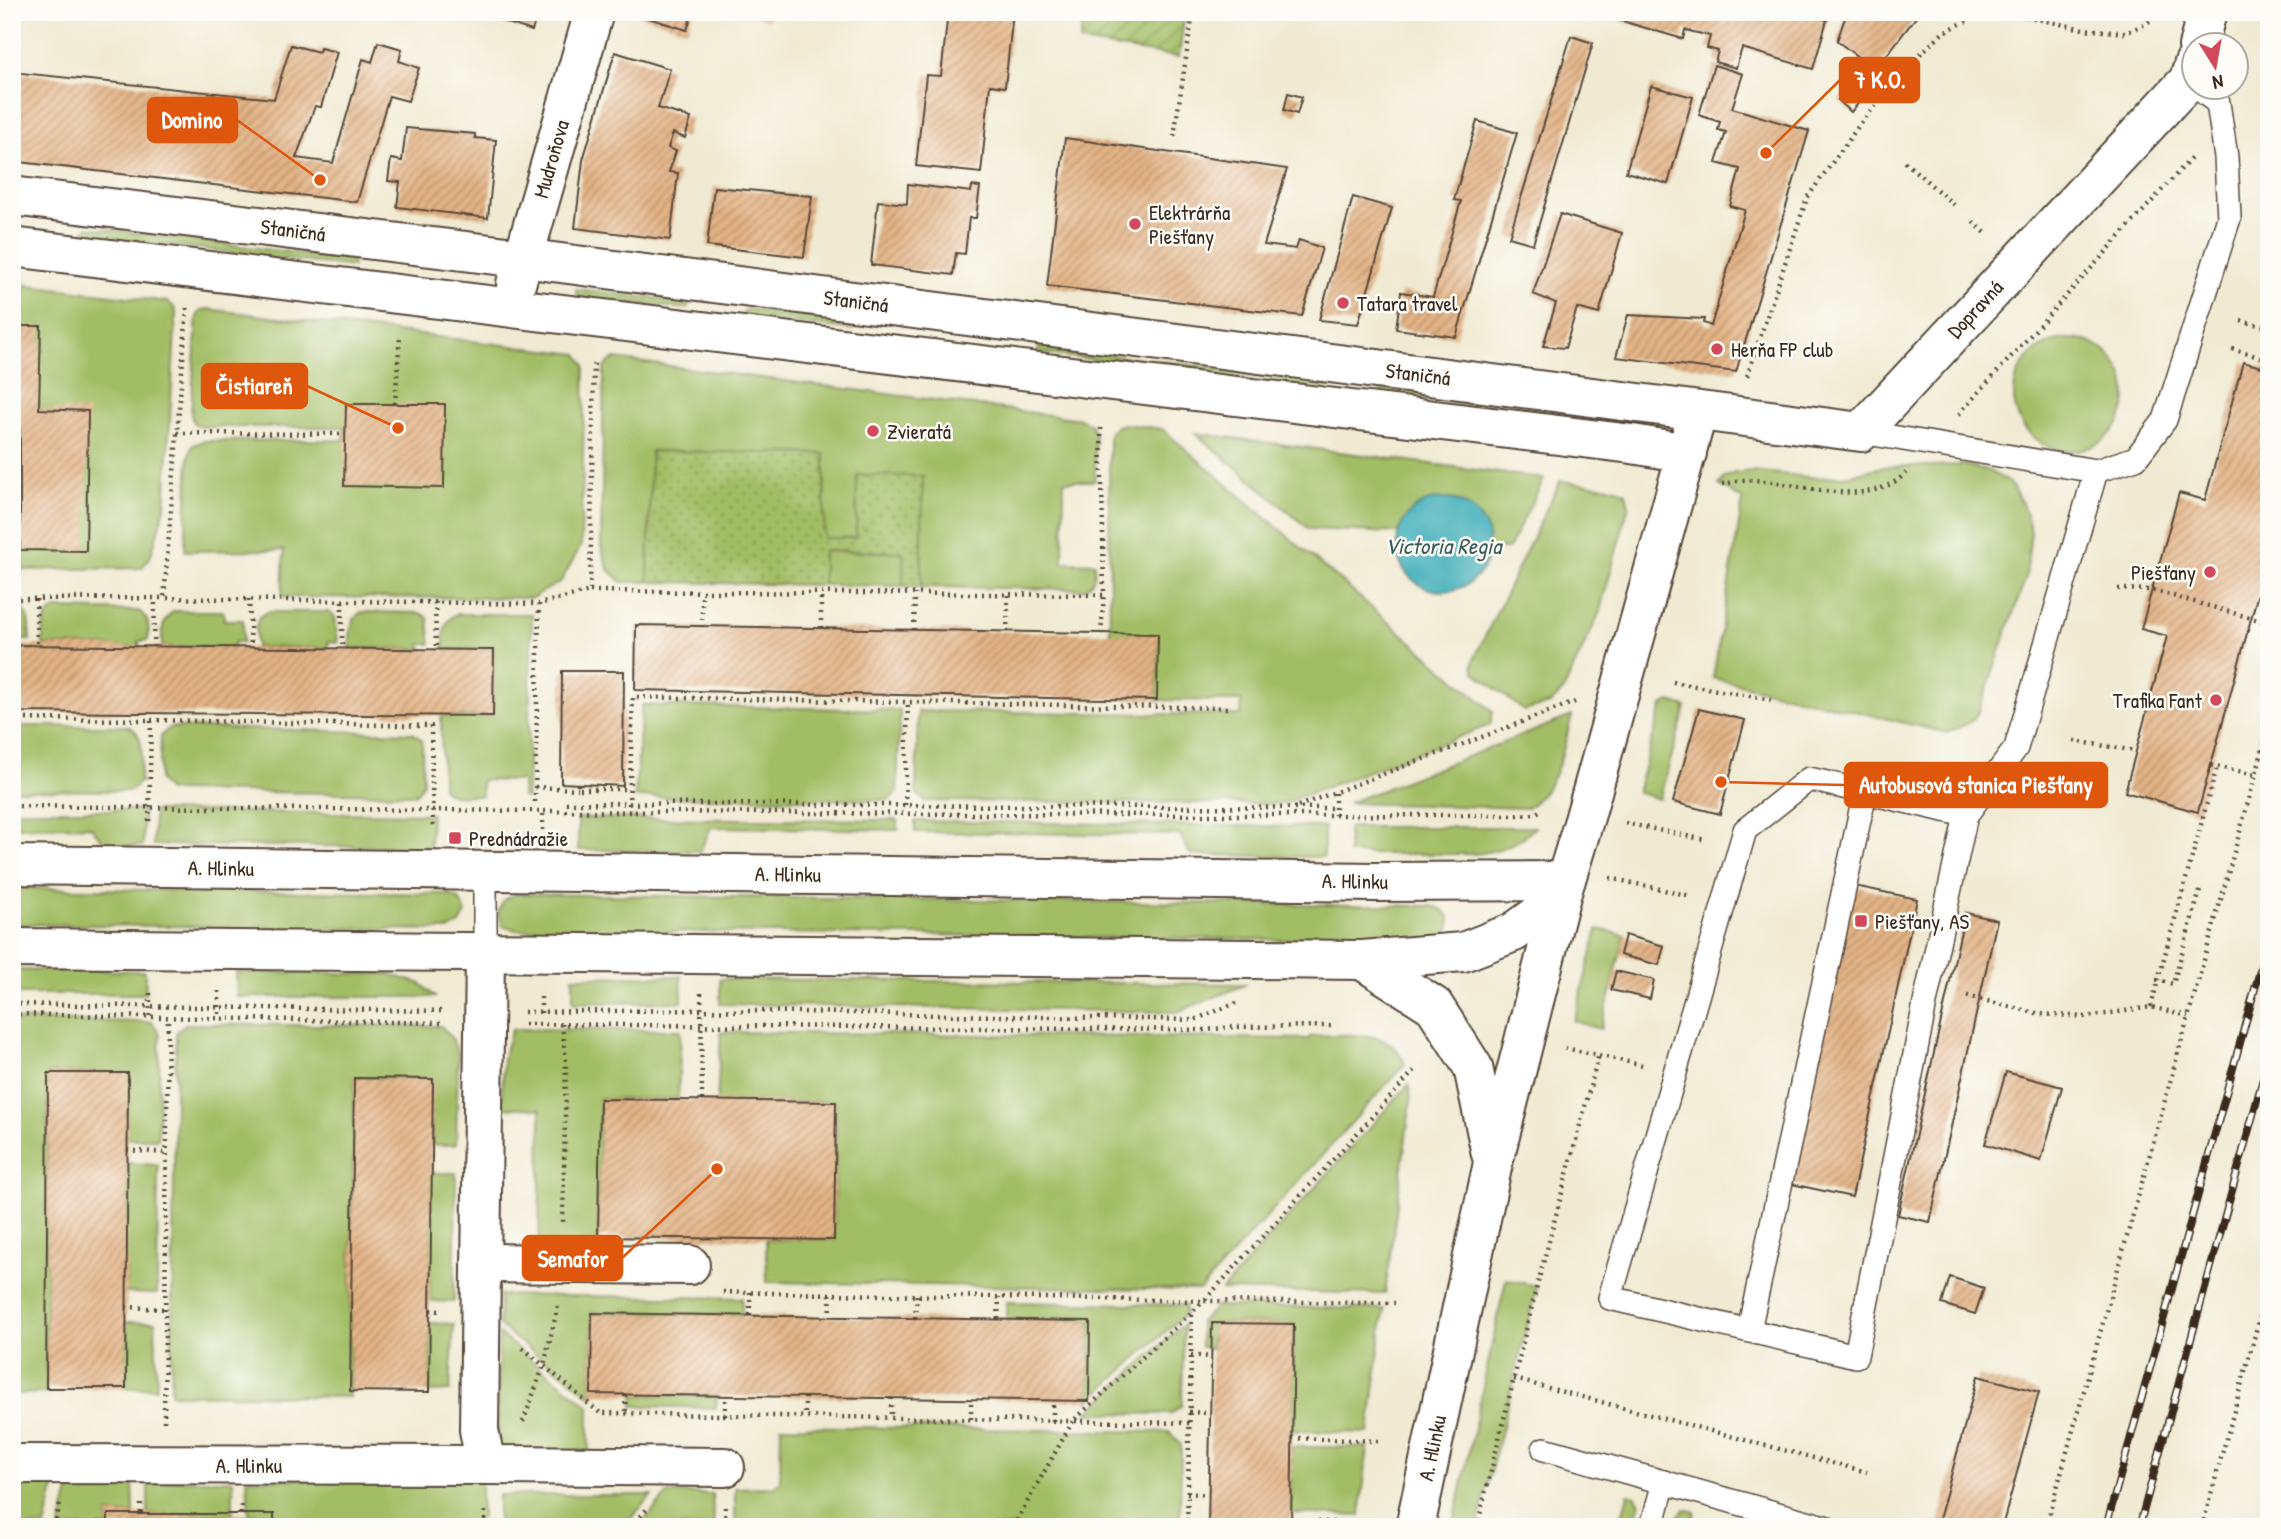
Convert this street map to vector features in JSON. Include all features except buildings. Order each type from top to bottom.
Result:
[{"type":"street","name":"Mudroňova","points":[[511,306],[522,258],[594,12]]},
{"type":"street","name":"Dopravná","points":[[2203,32],[2207,12]]},
{"type":"street","name":"Dopravná","points":[[1861,432],[2180,87]]},
{"type":"street","name":"Staničná","points":[[12,196],[522,258],[1699,411]]},
{"type":"street","points":[[12,247],[511,306],[1687,453]]},
{"type":"street","points":[[1699,411],[1861,432]]},
{"type":"street","name":"A. Hlinku","points":[[1415,1527],[1493,1163],[1562,890],[1699,411]]},
{"type":"street","name":"A. Hlinku","points":[[12,865],[1376,882],[1562,890]]},
{"type":"street","points":[[12,948],[1362,960],[1463,952],[1514,932],[1562,890]]},
{"type":"street","points":[[485,953],[479,1430],[486,1465]]},
{"type":"street","name":"A. Hlinku","points":[[1362,960],[1434,1006],[1473,1068],[1493,1163]]},
{"type":"street","points":[[481,1263],[700,1278]]},
{"type":"street","name":"A. Hlinku","points":[[12,1464],[725,1468]]},
{"type":"lane","points":[[1861,432],[2096,471],[2136,458],[2165,420],[2229,218],[2226,158],[2217,102]]},
{"type":"lane","points":[[1966,815],[1809,779],[1745,830],[1610,1298],[1856,1356],[1926,998],[1966,815],[2016,748],[2096,471]]},
{"type":"lane","points":[[1749,1330],[1865,792]]},
{"type":"lane","points":[[485,871],[485,953]]},
{"type":"lane","points":[[1544,1449],[1825,1527]]},
{"type":"lane","points":[[1652,1527],[1664,1482]]},
{"type":"path","points":[[1174,136],[1193,12]]},
{"type":"path","points":[[1745,383],[1807,198],[1860,124],[1918,56],[1944,32],[1979,15],[2019,16],[2083,29],[2126,33],[2162,12]]},
{"type":"path","points":[[1905,162],[1954,205]]},
{"type":"path","points":[[164,598],[188,297]]},
{"type":"path","points":[[2241,321],[2269,327]]},
{"type":"path","points":[[395,404],[401,323]]},
{"type":"path","points":[[590,591],[595,348]]},
{"type":"path","points":[[2232,349],[2269,360]]},
{"type":"path","points":[[1101,412],[1104,595],[1101,634]]},
{"type":"path","points":[[177,433],[345,434]]},
{"type":"path","points":[[2118,589],[2152,590],[2269,623]]},
{"type":"path","points":[[12,599],[164,598],[539,604],[590,591],[1104,595]]},
{"type":"path","points":[[702,592],[702,626]]},
{"type":"path","points":[[821,593],[821,628]]},
{"type":"path","points":[[914,630],[915,594]]},
{"type":"path","points":[[1007,594],[1007,632]]},
{"type":"path","points":[[154,647],[155,598]]},
{"type":"path","points":[[36,599],[37,646]]},
{"type":"path","points":[[249,599],[250,648]]},
{"type":"path","points":[[342,601],[342,648]]},
{"type":"path","points":[[435,602],[436,649]]},
{"type":"path","points":[[534,802],[539,604]]},
{"type":"path","points":[[1673,682],[1771,700]]},
{"type":"path","points":[[629,805],[633,697],[1228,708]]},
{"type":"path","points":[[1294,807],[1579,700]]},
{"type":"path","points":[[905,805],[908,702]]},
{"type":"path","points":[[12,719],[431,726],[433,801]]},
{"type":"path","points":[[149,832],[150,720]]},
{"type":"path","points":[[2046,1527],[2269,727]]},
{"type":"path","points":[[2074,741],[2136,751]]},
{"type":"path","points":[[2151,1007],[2214,766],[2255,775]]},
{"type":"path","points":[[535,787],[629,789]]},
{"type":"path","points":[[1335,793],[1335,816]]},
{"type":"path","points":[[566,803],[1335,808]]},
{"type":"path","points":[[12,806],[566,813],[1335,816],[1518,815],[1535,814],[1547,807]]},
{"type":"path","points":[[1623,823],[1712,842]]},
{"type":"path","points":[[1608,878],[1696,897]]},
{"type":"path","points":[[2158,980],[2173,984],[2200,891]]},
{"type":"path","points":[[702,954],[702,1100]]},
{"type":"path","points":[[219,983],[219,1018]]},
{"type":"path","points":[[1966,996],[2040,1014],[2086,1017],[2151,1007],[2188,1016]]},
{"type":"path","points":[[12,1014],[219,1018],[484,1017],[701,1010],[1194,1020],[1242,1001]]},
{"type":"path","points":[[12,1004],[219,1008],[700,1026],[1205,1030],[1332,1026]]},
{"type":"path","points":[[164,1426],[168,1017]]},
{"type":"path","points":[[1477,1527],[1600,1054]]},
{"type":"path","points":[[1013,1527],[1073,1421],[1204,1301],[1415,1070]]},
{"type":"path","points":[[127,1150],[167,1153]]},
{"type":"path","points":[[700,1278],[750,1292],[1395,1303]]},
{"type":"path","points":[[2202,1527],[2269,1284]]},
{"type":"path","points":[[750,1292],[750,1315]]},
{"type":"path","points":[[830,1294],[831,1316]]},
{"type":"path","points":[[915,1318],[917,1295]]},
{"type":"path","points":[[998,1319],[999,1297]]},
{"type":"path","points":[[126,1307],[165,1309]]},
{"type":"path","points":[[1186,1527],[1192,1312]]},
{"type":"path","points":[[481,1315],[600,1413],[1189,1423]]},
{"type":"path","points":[[1191,1355],[1212,1357]]},
{"type":"path","points":[[1514,1379],[1867,1472]]},
{"type":"path","points":[[625,1395],[626,1415]]},
{"type":"path","points":[[725,1396],[725,1416]]},
{"type":"path","points":[[805,1397],[806,1416]]},
{"type":"path","points":[[891,1398],[891,1418]]},
{"type":"path","points":[[971,1400],[971,1419]]},
{"type":"path","points":[[1053,1401],[1053,1421]]},
{"type":"path","points":[[1189,1412],[1210,1413]]},
{"type":"path","points":[[1292,1438],[1378,1441]]},
{"type":"path","points":[[1187,1493],[1209,1495]]},
{"type":"path","points":[[631,1527],[648,1507]]},
{"type":"path","points":[[1290,1521],[1369,1523]]},
{"type":"green space","points":[[1083,12],[1185,12],[1179,57],[1080,42]]},
{"type":"green space","points":[[88,227],[351,260],[353,266],[88,235],[84,231]]},
{"type":"green space","points":[[12,283],[168,302],[174,307],[176,313],[165,507],[151,555],[142,568],[12,570]]},
{"type":"green space","points":[[576,289],[687,302],[689,306],[686,309],[577,296]]},
{"type":"green space","points":[[207,309],[578,354],[585,365],[581,546],[561,581],[532,598],[282,597],[284,550],[185,551],[189,456],[193,445],[203,441],[344,440],[344,427],[203,427],[194,423],[191,415],[197,317],[200,311]]},
{"type":"green space","points":[[747,309],[854,322],[857,327],[853,330],[745,316],[743,312]]},
{"type":"green space","points":[[2070,339],[2092,343],[2110,355],[2122,373],[2126,395],[2122,417],[2110,435],[2092,447],[2070,451],[2048,447],[2030,435],[2018,417],[2014,395],[2018,373],[2030,355],[2048,343]]},
{"type":"green space","points":[[1039,346],[1326,382],[1329,387],[1326,389],[1040,353]]},
{"type":"green space","points":[[615,359],[1081,419],[1091,425],[1095,434],[1095,481],[1064,481],[1063,562],[1095,563],[1092,581],[1084,589],[921,587],[922,476],[856,538],[823,538],[825,454],[651,451],[648,582],[622,582],[608,569],[601,546],[604,368]]},
{"type":"green space","points":[[1384,389],[1639,422],[1639,426],[1383,396],[1380,393]]},
{"type":"green space","points":[[1123,424],[1162,429],[1489,708],[1493,712],[1490,725],[1282,804],[925,801],[916,793],[918,711],[1241,715],[1241,701],[1157,700],[1158,635],[1110,634],[1109,434],[1115,427]]},
{"type":"green space","points":[[1195,433],[1544,479],[1508,549],[1489,549],[1485,532],[1476,515],[1463,503],[1455,500],[1445,499],[1411,515],[1402,523],[1397,533],[1309,529]]},
{"type":"green space","points":[[651,451],[825,454],[824,538],[856,538],[857,475],[923,476],[921,587],[903,586],[903,552],[823,551],[823,585],[648,582]]},
{"type":"green space","points":[[1965,465],[1989,471],[2010,483],[2022,503],[2031,531],[2026,577],[1979,711],[1971,722],[1947,733],[1713,678],[1743,500],[1719,485],[1725,477],[1752,471],[1817,478],[1850,475],[1881,467]]},
{"type":"green space","points":[[1560,481],[1617,488],[1626,493],[1629,505],[1599,614],[1563,691],[1550,704],[1524,711],[1475,672],[1474,659]]},
{"type":"green space","points":[[823,551],[903,552],[903,586],[823,585]]},
{"type":"green space","points":[[12,609],[23,609],[28,616],[30,640],[20,640],[20,645],[12,645]]},
{"type":"green space","points":[[55,609],[139,611],[147,621],[148,640],[139,641],[139,647],[43,645],[45,621]]},
{"type":"green space","points":[[174,611],[223,611],[224,620],[243,620],[243,642],[234,642],[234,647],[162,647],[164,623]]},
{"type":"green space","points":[[268,612],[329,612],[335,617],[338,643],[328,642],[328,648],[256,647],[259,617]]},
{"type":"green space","points":[[361,612],[420,613],[428,618],[431,644],[421,644],[422,649],[350,648],[352,624]]},
{"type":"green space","points":[[456,614],[532,614],[527,798],[522,797],[522,781],[481,780],[482,796],[451,795],[442,788],[441,718],[492,716],[494,650],[444,649],[446,625]]},
{"type":"green space","points":[[1670,702],[1686,707],[1659,799],[1637,792],[1662,706]]},
{"type":"green space","points":[[642,705],[900,710],[897,792],[889,800],[635,797]]},
{"type":"green space","points":[[1572,716],[1553,778],[1538,799],[1527,808],[1348,803]]},
{"type":"green space","points":[[12,726],[128,726],[134,730],[141,742],[140,781],[131,791],[12,790]]},
{"type":"green space","points":[[170,727],[413,733],[422,740],[423,783],[416,794],[168,791],[159,781],[161,736]]},
{"type":"green space","points":[[12,810],[143,810],[143,846],[107,846],[90,826],[12,827]]},
{"type":"green space","points":[[154,811],[431,814],[430,847],[153,845]]},
{"type":"green space","points":[[578,818],[898,820],[898,830],[711,827],[700,851],[578,850]]},
{"type":"green space","points":[[915,821],[1324,827],[1324,857],[1191,855],[1180,835],[915,832]]},
{"type":"green space","points":[[1348,827],[1535,827],[1507,846],[1473,854],[1348,854]]},
{"type":"green space","points":[[12,888],[448,894],[459,899],[466,913],[460,924],[448,930],[12,924]]},
{"type":"green space","points":[[515,894],[1432,906],[1446,912],[1450,923],[1446,933],[1431,940],[516,930],[503,926],[498,912],[504,900]]},
{"type":"green space","points":[[1598,929],[1625,935],[1601,1029],[1574,1021]]},
{"type":"green space","points":[[12,970],[145,971],[146,994],[12,994]]},
{"type":"green space","points":[[236,972],[389,974],[421,984],[435,997],[237,997]]},
{"type":"green space","points":[[681,976],[682,1002],[573,1003],[573,977]]},
{"type":"green space","points":[[720,979],[1247,984],[1177,1012],[720,1004]]},
{"type":"green space","points":[[12,1020],[152,1022],[160,1033],[158,1139],[127,1139],[127,1073],[48,1073],[46,1393],[12,1394]]},
{"type":"green space","points":[[185,1024],[441,1026],[452,1038],[458,1054],[456,1145],[432,1145],[432,1079],[354,1078],[349,1397],[171,1394],[176,1033]]},
{"type":"green space","points":[[512,1029],[681,1030],[678,1099],[600,1099],[598,1249],[539,1250],[541,1109],[502,1107],[503,1058]]},
{"type":"green space","points":[[721,1032],[1308,1039],[1311,1036],[1366,1035],[1389,1043],[1405,1064],[1200,1290],[767,1282],[766,1240],[834,1240],[836,1102],[717,1101]]},
{"type":"green space","points":[[1409,1084],[1411,1100],[1385,1294],[1222,1290]]},
{"type":"green space","points":[[127,1163],[158,1165],[157,1294],[126,1293]]},
{"type":"green space","points":[[431,1173],[456,1173],[454,1302],[430,1301]]},
{"type":"green space","points":[[1506,1279],[1537,1286],[1477,1527],[1453,1527]]},
{"type":"green space","points":[[500,1295],[742,1298],[742,1315],[592,1313],[591,1394],[594,1398],[499,1326]]},
{"type":"green space","points":[[1006,1302],[1185,1305],[1185,1314],[1089,1401],[1090,1321],[1006,1319]]},
{"type":"green space","points":[[1217,1306],[1384,1309],[1369,1433],[1292,1431],[1294,1324],[1213,1323],[1211,1349],[1201,1347],[1200,1322]]},
{"type":"green space","points":[[126,1322],[155,1322],[157,1388],[126,1388]]},
{"type":"green space","points":[[430,1323],[454,1324],[450,1391],[429,1392]]},
{"type":"green space","points":[[1184,1324],[1182,1405],[1171,1414],[1087,1413]]},
{"type":"green space","points":[[499,1334],[589,1406],[589,1457],[497,1457]]},
{"type":"green space","points":[[634,1395],[717,1396],[716,1408],[633,1406]]},
{"type":"green space","points":[[781,1426],[1169,1432],[1181,1445],[1180,1527],[735,1527],[735,1488],[774,1487],[780,1481]]},
{"type":"green space","points":[[1292,1447],[1368,1447],[1360,1516],[1291,1513]]},
{"type":"green space","points":[[247,1479],[481,1479],[481,1527],[274,1527],[274,1514],[249,1514]]},
{"type":"green space","points":[[72,1480],[133,1480],[134,1514],[108,1514],[108,1527],[60,1527]]},
{"type":"green space","points":[[148,1480],[233,1480],[233,1514],[148,1514]]},
{"type":"green space","points":[[12,1481],[56,1481],[45,1527],[12,1527]]},
{"type":"green space","points":[[668,1493],[712,1494],[714,1527],[639,1527]]},
{"type":"green space","points":[[1628,1494],[1636,1496],[1640,1504],[1634,1527],[1619,1527]]},
{"type":"green space","points":[[498,1495],[652,1495],[623,1527],[498,1527]]},
{"type":"green space","points":[[1686,1509],[1695,1512],[1691,1527],[1676,1527],[1679,1515]]},
{"type":"water","name":"Victoria Regia","points":[[1443,499],[1461,502],[1476,512],[1486,527],[1489,545],[1486,563],[1476,578],[1461,588],[1443,591],[1425,588],[1410,578],[1400,563],[1397,545],[1400,527],[1410,512],[1425,502]]},
{"type":"railway","points":[[2106,1527],[2269,938]]},
{"type":"railway","points":[[2139,1527],[2269,1057]]},
{"type":"place","name":"7 K.O.","points":[[1766,153]]},
{"type":"place","name":"Domino","points":[[320,180]]},
{"type":"place","name":"Elektrárňa Piešťany","points":[[1135,224]]},
{"type":"place","name":"Tatara travel","points":[[1343,303]]},
{"type":"place","name":"Herňa FP club","points":[[1717,349]]},
{"type":"place","name":"Čistiareň","points":[[398,428]]},
{"type":"place","name":"Zvieratá","points":[[873,431]]},
{"type":"place","name":"Piešťany","points":[[2210,572]]},
{"type":"place","name":"Trafika Fant","points":[[2216,700]]},
{"type":"place","name":"Autobusová stanica Piešťany","points":[[1721,782]]},
{"type":"place","name":"Prednádražie","points":[[455,838]]},
{"type":"place","name":"Piešťany, AS","points":[[1861,921]]},
{"type":"place","name":"Semafor","points":[[717,1169]]}]
